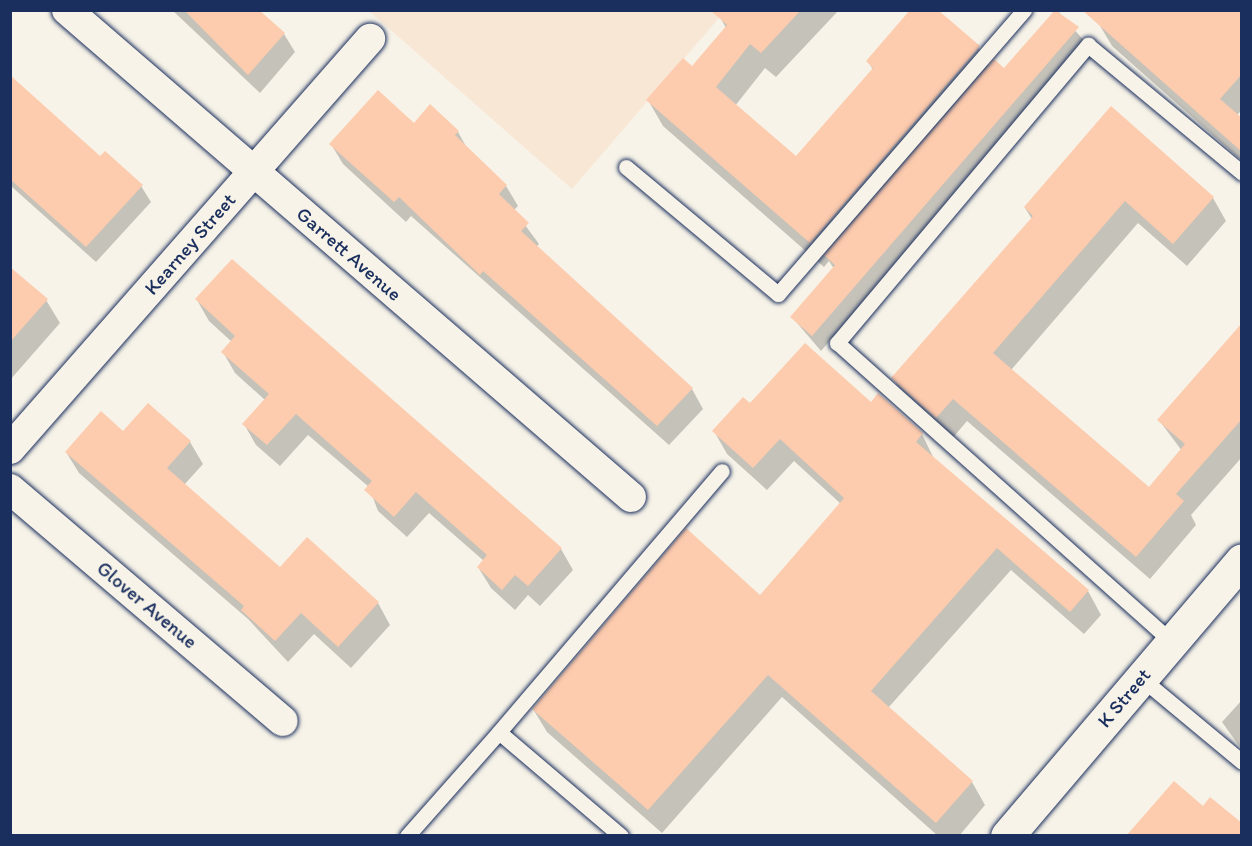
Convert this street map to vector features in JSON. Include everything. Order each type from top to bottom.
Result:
[{"type":"street","name":"Garrett Avenue","points":[[67,10],[632,497]]},
{"type":"street","name":"Kearney Street","points":[[10,449],[370,39]]},
{"type":"street","name":"Glover Avenue","points":[[10,489],[284,721]]},
{"type":"street","name":"K Street","points":[[1007,836],[1242,560]]},
{"type":"lane","points":[[626,167],[778,294],[1024,10]]},
{"type":"lane","points":[[1172,642],[837,343],[1088,45],[1242,173]]},
{"type":"lane","points":[[407,836],[722,471]]},
{"type":"lane","points":[[1141,678],[1242,762]]},
{"type":"lane","points":[[499,732],[621,836]]},
{"type":"shaded area","points":[[369,11],[725,11],[572,189]]},
{"type":"building","points":[[184,10],[259,10],[285,33],[248,75]]},
{"type":"building","points":[[710,10],[801,10],[761,53],[750,44],[716,87],[796,156],[873,68],[866,61],[910,10],[938,10],[980,46],[810,243],[646,100],[683,58],[692,66],[727,25]]},
{"type":"building","points":[[1055,10],[1079,27],[812,336],[790,317],[835,265],[824,255],[994,59],[1004,68]]},
{"type":"building","points":[[1082,10],[1242,10],[1242,74],[1220,99],[1242,118],[1242,152]]},
{"type":"building","points":[[10,75],[100,156],[105,151],[143,185],[86,247],[10,179]]},
{"type":"building","points":[[378,90],[414,123],[430,104],[459,131],[455,135],[507,185],[499,194],[529,223],[521,231],[693,388],[657,426],[483,271],[480,275],[399,197],[394,202],[329,144]]},
{"type":"building","points":[[1111,106],[1214,197],[1173,244],[1125,201],[993,353],[1149,487],[1185,444],[1157,420],[1242,323],[1242,419],[1176,494],[1184,501],[1136,557],[953,399],[936,418],[891,378],[1033,216],[1024,207]]},
{"type":"building","points":[[232,259],[562,548],[528,586],[515,575],[502,590],[477,567],[487,555],[416,492],[394,517],[364,490],[372,481],[296,414],[267,445],[242,424],[269,394],[221,352],[235,336],[195,299]]},
{"type":"building","points":[[10,267],[48,299],[10,342]]},
{"type":"building","points":[[805,343],[871,402],[878,393],[923,433],[916,442],[1089,590],[1070,612],[997,548],[871,691],[973,781],[936,823],[768,675],[648,810],[532,709],[686,528],[760,595],[844,498],[780,439],[753,468],[712,431],[743,397],[750,403]]},
{"type":"building","points":[[148,403],[191,441],[167,468],[280,567],[307,537],[379,602],[338,647],[301,613],[275,641],[241,610],[244,606],[65,452],[101,411],[123,431]]},
{"type":"building","points":[[1174,781],[1203,806],[1210,797],[1242,823],[1242,836],[1126,836]]}]
